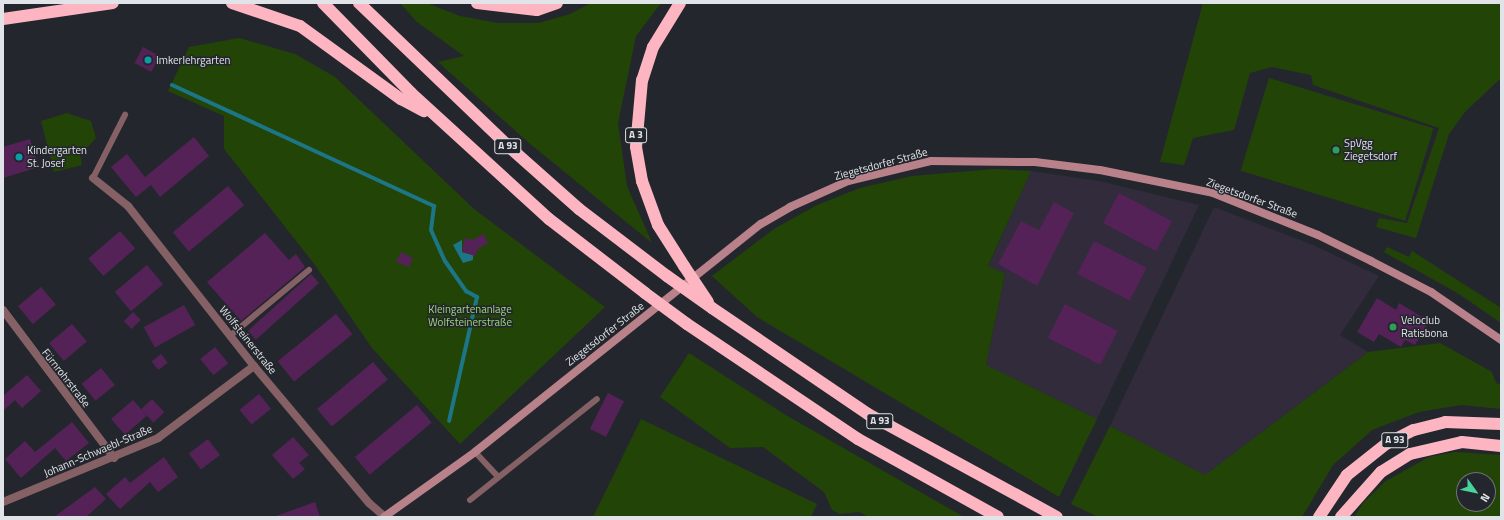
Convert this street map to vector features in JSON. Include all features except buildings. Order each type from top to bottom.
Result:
[{"type":"highway","points":[[3,19],[113,3]]},
{"type":"highway","name":"A 93","points":[[232,3],[300,26],[401,99],[438,118]]},
{"type":"highway","name":"A 93","points":[[323,3],[438,118],[549,219],[645,293],[687,324],[858,438],[998,517]]},
{"type":"highway","name":"A 93","points":[[359,3],[446,90],[514,152],[579,209],[667,276],[868,414],[972,474],[1057,517]]},
{"type":"highway","points":[[477,3],[537,10],[557,3]]},
{"type":"highway","name":"A 3","points":[[680,3],[653,47],[642,80],[636,113],[636,147],[642,181],[658,225],[712,308]]},
{"type":"highway","name":"A 93","points":[[1319,517],[1347,475],[1393,440],[1414,430],[1445,422],[1501,424]]},
{"type":"highway","name":"A 93","points":[[1341,517],[1381,472],[1410,454],[1462,442],[1501,446]]},
{"type":"street","name":"Ziegetsdorfer Straße","points":[[384,517],[475,452],[761,224],[804,200],[848,181],[931,161],[1035,162],[1100,170],[1213,193],[1305,229],[1372,261],[1430,292],[1501,340]]},
{"type":"street","name":"Wolfsteinerstraße","points":[[93,178],[128,206],[254,366],[369,503],[384,517]]},
{"type":"street","name":"Fürnrohrstraße","points":[[3,310],[114,458]]},
{"type":"street","name":"Johann-Schwaebl-Straße","points":[[3,502],[114,458],[158,438],[254,366]]},
{"type":"lane","points":[[93,178],[125,115]]},
{"type":"lane","points":[[230,336],[309,270]]},
{"type":"lane","points":[[470,500],[598,399]]},
{"type":"lane","points":[[475,452],[498,477]]},
{"type":"shaded area","points":[[1031,171],[1099,181],[1199,205],[1097,419],[986,365],[1005,275],[988,267]]},
{"type":"shaded area","points":[[1214,207],[1313,245],[1379,276],[1340,335],[1368,352],[1205,475],[1110,426]]},
{"type":"green space","points":[[400,3],[429,4],[460,16],[498,23],[539,23],[570,14],[591,3],[661,3],[636,36],[618,123],[627,186],[652,243],[529,143],[438,62],[464,56],[417,22]]},
{"type":"green space","points":[[1203,3],[1501,3],[1501,78],[1465,112],[1449,134],[1416,238],[1376,227],[1379,218],[1407,223],[1439,128],[1313,85],[1311,75],[1272,67],[1250,73],[1234,130],[1193,138],[1184,165],[1160,162]]},
{"type":"green space","name":"Kleingartenanlage Wolfsteinerstraße","points":[[239,38],[295,54],[335,77],[474,209],[605,307],[460,444],[372,348],[315,265],[224,149],[224,116],[168,91],[189,47]]},
{"type":"green space","name":"SpVgg Ziegetsdorf","points":[[1269,78],[1433,128],[1405,221],[1241,171]]},
{"type":"green space","points":[[67,113],[91,121],[96,138],[80,155],[82,165],[54,172],[41,121]]},
{"type":"green space","points":[[994,169],[1031,171],[988,266],[1005,274],[986,365],[1097,419],[1059,497],[757,317],[712,276],[774,229],[817,205],[860,188],[912,176]]},
{"type":"green space","points":[[1387,247],[1409,257],[1412,251],[1501,308],[1501,323],[1459,294],[1384,252]]},
{"type":"green space","points":[[1440,343],[1492,372],[1496,383],[1501,385],[1501,409],[1461,405],[1419,412],[1372,430],[1333,465],[1302,517],[1098,517],[1071,504],[1110,426],[1205,475],[1368,352]]},
{"type":"green space","points":[[689,353],[784,414],[964,517],[869,517],[859,512],[840,514],[832,510],[824,492],[763,447],[730,448],[660,397]]},
{"type":"green space","points":[[641,419],[817,504],[811,517],[593,517]]},
{"type":"green space","points":[[1455,452],[1501,455],[1501,517],[1354,517],[1364,502],[1386,481],[1429,457]]},
{"type":"water","points":[[462,240],[462,252],[473,255],[473,260],[463,263],[453,245]]},
{"type":"waterway","points":[[172,85],[434,206],[431,230],[445,261],[466,291],[477,297],[449,421]]},
{"type":"place","name":"Imkerlehrgarten","points":[[148,60]]},
{"type":"place","name":"SpVgg Ziegetsdorf","points":[[1336,150]]},
{"type":"place","name":"Kindergarten St. Josef","points":[[19,157]]},
{"type":"place","name":"Veloclub Ratisbona","points":[[1393,327]]}]
